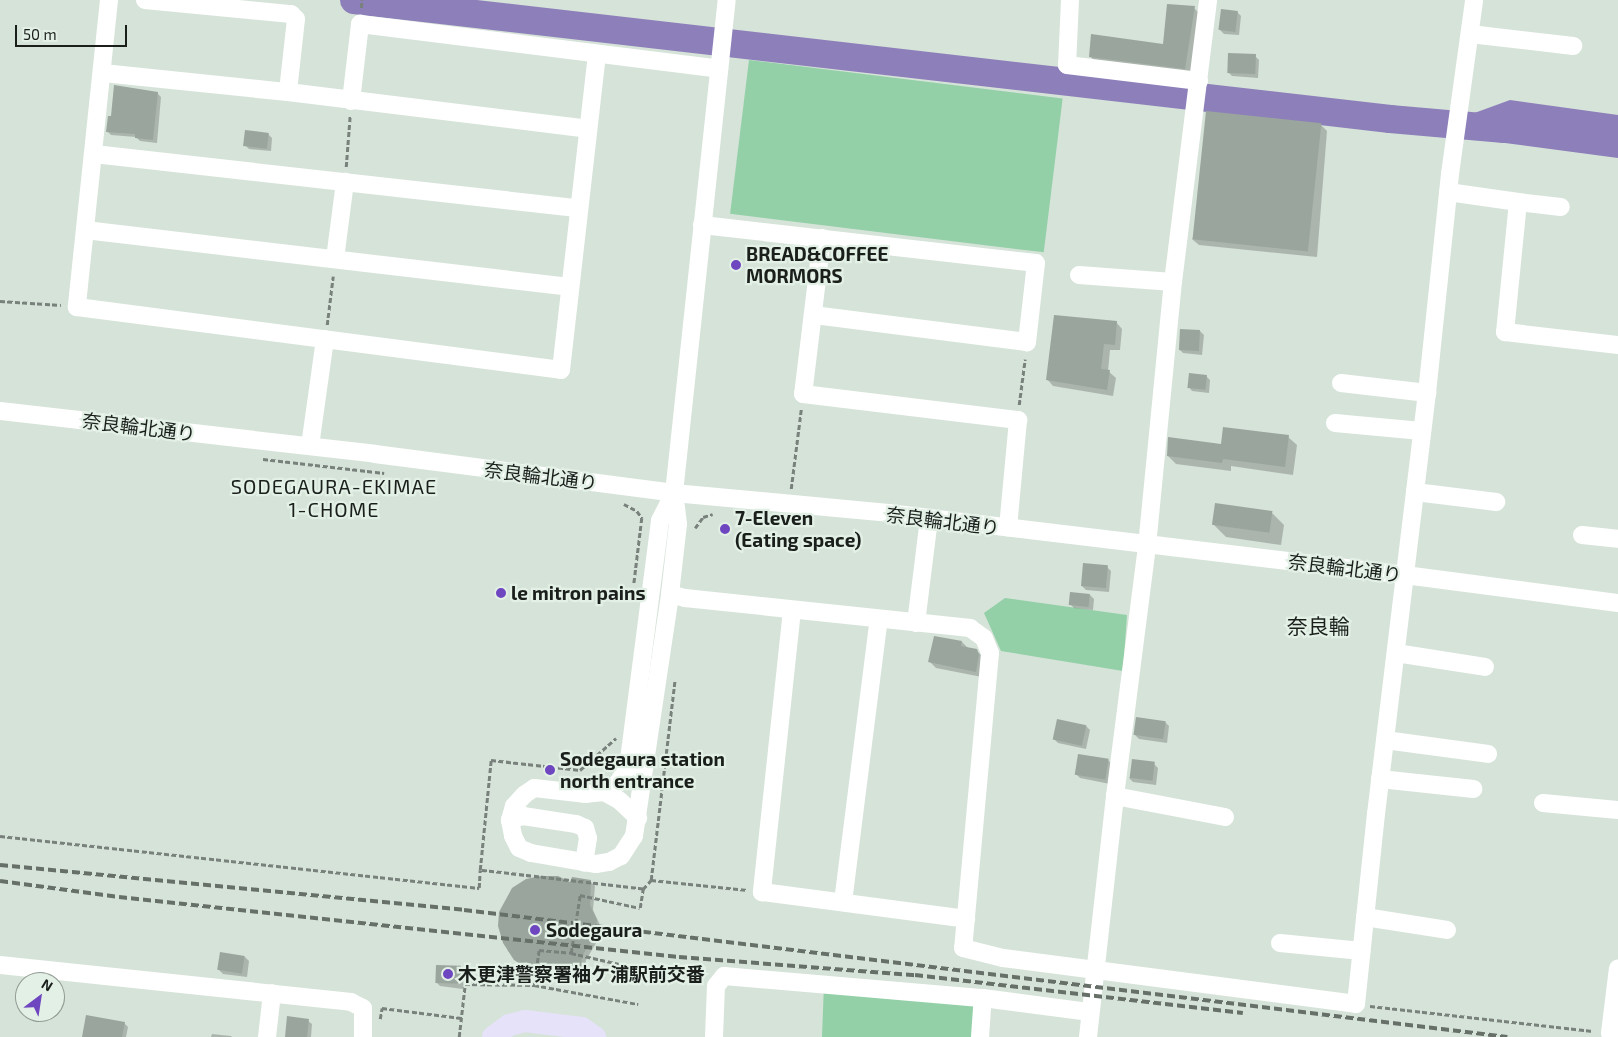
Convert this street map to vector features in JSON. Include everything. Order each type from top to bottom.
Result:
[{"type":"main road","points":[[493,1037],[508,1025],[525,1021],[582,1028],[595,1037]]},
{"type":"street","points":[[109,0],[77,307],[561,370],[597,54]]},
{"type":"street","points":[[145,0],[291,14],[296,19],[288,92]]},
{"type":"street","points":[[674,494],[660,521],[628,767],[618,783],[604,792],[586,794],[534,788],[524,794],[514,806],[510,820],[513,836],[519,848],[531,853],[596,864],[609,862],[621,856],[634,836],[670,594],[678,524],[674,494],[727,0]]},
{"type":"street","points":[[1070,0],[1067,64],[1199,81]]},
{"type":"street","points":[[1088,1037],[1115,796],[1147,546],[1173,282],[1208,0]]},
{"type":"street","points":[[670,594],[685,598],[970,628],[984,638],[990,653],[963,948],[1003,958],[1356,1004],[1380,778],[1427,393],[1448,192],[1474,0]]},
{"type":"street","points":[[351,101],[360,24],[719,69]]},
{"type":"street","points":[[1470,34],[1573,46]]},
{"type":"street","points":[[102,73],[288,92],[588,130]]},
{"type":"street","points":[[94,154],[579,208]]},
{"type":"street","points":[[335,259],[345,182]]},
{"type":"street","points":[[1448,192],[1561,207]]},
{"type":"street","points":[[1518,202],[1505,332],[1618,345]]},
{"type":"street","points":[[702,225],[1036,263],[1027,342],[813,315]]},
{"type":"street","points":[[85,230],[570,288]]},
{"type":"street","points":[[822,238],[803,394],[1018,420],[1008,528]]},
{"type":"street","points":[[1079,275],[1173,282]]},
{"type":"street","points":[[310,446],[325,339]]},
{"type":"street","points":[[1341,383],[1427,393]]},
{"type":"street","name":"奈良輪北通り","points":[[0,411],[310,446],[674,494],[929,519],[1406,575],[1618,604]]},
{"type":"street","points":[[1335,423],[1422,431]]},
{"type":"street","points":[[1415,492],[1496,502]]},
{"type":"street","points":[[916,623],[929,519]]},
{"type":"street","points":[[1582,535],[1618,538]]},
{"type":"street","points":[[792,610],[762,892],[966,918]]},
{"type":"street","points":[[843,902],[879,619]]},
{"type":"street","points":[[1396,653],[1485,667]]},
{"type":"street","points":[[1385,740],[1488,754]]},
{"type":"street","points":[[1380,778],[1472,789]]},
{"type":"street","points":[[604,792],[620,801],[638,818]]},
{"type":"street","points":[[1115,796],[1225,817]]},
{"type":"street","points":[[1543,803],[1618,810]]},
{"type":"street","points":[[510,820],[523,816],[576,824],[585,828],[588,838],[584,862]]},
{"type":"street","points":[[1365,917],[1447,930]]},
{"type":"street","points":[[1280,942],[1362,951]]},
{"type":"street","points":[[0,966],[351,1002],[363,1008],[363,1037]]},
{"type":"street","points":[[1610,1033],[1618,968]]},
{"type":"street","points":[[714,1037],[716,986],[724,976],[983,998],[1090,1012]]},
{"type":"street","points":[[267,1037],[272,993]]},
{"type":"street","points":[[980,1037],[983,998]]},
{"type":"path","points":[[345,182],[351,101]]},
{"type":"path","points":[[325,339],[335,259]]},
{"type":"path","points":[[0,301],[77,307]]},
{"type":"path","points":[[1018,420],[1027,342]]},
{"type":"path","points":[[789,504],[803,394]]},
{"type":"path","points":[[262,459],[388,474]]},
{"type":"path","points":[[620,502],[637,511],[642,518],[634,585]]},
{"type":"path","points":[[694,536],[695,527],[703,518],[721,511]]},
{"type":"path","points":[[571,953],[580,895],[640,908],[643,889],[651,880],[676,672]]},
{"type":"path","points":[[0,836],[480,888],[480,870],[491,760],[580,770],[616,738],[617,728]]},
{"type":"path","points":[[480,870],[643,889]]},
{"type":"path","points":[[651,880],[762,892]]},
{"type":"path","points":[[567,932],[574,933]]},
{"type":"path","points":[[534,985],[540,950],[571,953],[632,967],[640,977]]},
{"type":"path","points":[[459,1037],[465,984],[534,985],[638,1004]]},
{"type":"path","points":[[1356,1004],[1610,1033]]},
{"type":"path","points":[[379,1027],[382,1008],[462,1018]]},
{"type":"green space","points":[[749,60],[1063,99],[1044,252],[730,214]]},
{"type":"green space","points":[[1005,598],[1127,615],[1123,671],[1001,651],[984,613]]},
{"type":"green space","points":[[824,984],[983,998],[980,1037],[822,1037]]},
{"type":"shaded area","points":[[1510,100],[1618,115],[1618,158],[1467,138],[1469,115]]},
{"type":"building","points":[[1167,4],[1195,6],[1185,69],[1089,57],[1091,34],[1163,44]]},
{"type":"building","points":[[1221,9],[1238,11],[1235,32],[1218,30]]},
{"type":"building","points":[[1228,53],[1256,54],[1255,74],[1227,73]]},
{"type":"building","points":[[114,85],[158,92],[153,140],[135,138],[135,134],[106,132],[108,116],[111,116]]},
{"type":"building","points":[[1206,111],[1321,123],[1308,251],[1193,239]]},
{"type":"building","points":[[245,130],[269,133],[267,149],[243,146]]},
{"type":"building","points":[[1054,315],[1117,321],[1115,345],[1104,344],[1101,369],[1110,370],[1107,390],[1046,380]]},
{"type":"building","points":[[1180,329],[1200,330],[1199,351],[1179,350]]},
{"type":"building","points":[[1189,373],[1207,375],[1205,390],[1187,388]]},
{"type":"building","points":[[1223,427],[1289,435],[1285,467],[1223,459],[1222,463],[1167,456],[1168,437],[1221,444]]},
{"type":"building","points":[[1215,503],[1272,511],[1269,533],[1212,525]]},
{"type":"building","points":[[1083,563],[1108,565],[1106,588],[1081,586]]},
{"type":"building","points":[[1070,592],[1090,594],[1089,607],[1069,605]]},
{"type":"building","points":[[934,636],[962,641],[961,646],[977,649],[979,655],[976,672],[928,662]]},
{"type":"building","points":[[1136,717],[1166,721],[1163,739],[1133,735]]},
{"type":"building","points":[[1057,719],[1086,725],[1082,746],[1053,740]]},
{"type":"building","points":[[1078,754],[1109,759],[1105,780],[1075,775]]},
{"type":"building","points":[[1132,759],[1155,762],[1153,781],[1130,778]]},
{"type":"building","points":[[541,876],[558,876],[570,882],[572,877],[591,880],[590,905],[597,920],[595,936],[582,956],[581,974],[560,972],[534,973],[514,960],[503,943],[498,926],[499,912],[512,888],[526,879]]},
{"type":"building","points":[[220,952],[245,956],[242,974],[217,970]]},
{"type":"building","name":"木更津警察署袖ケ浦駅前交番","points":[[436,965],[461,966],[460,984],[435,983]]},
{"type":"building","points":[[86,1015],[125,1022],[122,1037],[82,1037]]},
{"type":"building","points":[[287,1016],[309,1019],[307,1037],[285,1037]]},
{"type":"waterway","points":[[354,0],[1390,119],[1505,129]]},
{"type":"railway","points":[[0,865],[464,910],[1507,1037]]},
{"type":"railway","points":[[0,881],[119,897],[679,957],[915,975],[1243,1013]]},
{"type":"place","name":"BREAD&COFFEE MORMORS","points":[[736,265]]},
{"type":"place","name":"7-Eleven (Eating space)","points":[[725,529]]},
{"type":"place","name":"le mitron pains","points":[[501,593]]},
{"type":"place","name":"Sodegaura station north entrance","points":[[550,770]]},
{"type":"place","name":"Sodegaura","points":[[535,930]]},
{"type":"place","name":"木更津警察署袖ケ浦駅前交番","points":[[448,974]]},
{"type":"district","name":"SODEGAURA-EKIMAE 1-CHOME","points":[[334,498]]},
{"type":"district","name":"奈良輪","points":[[1318,626]]}]
